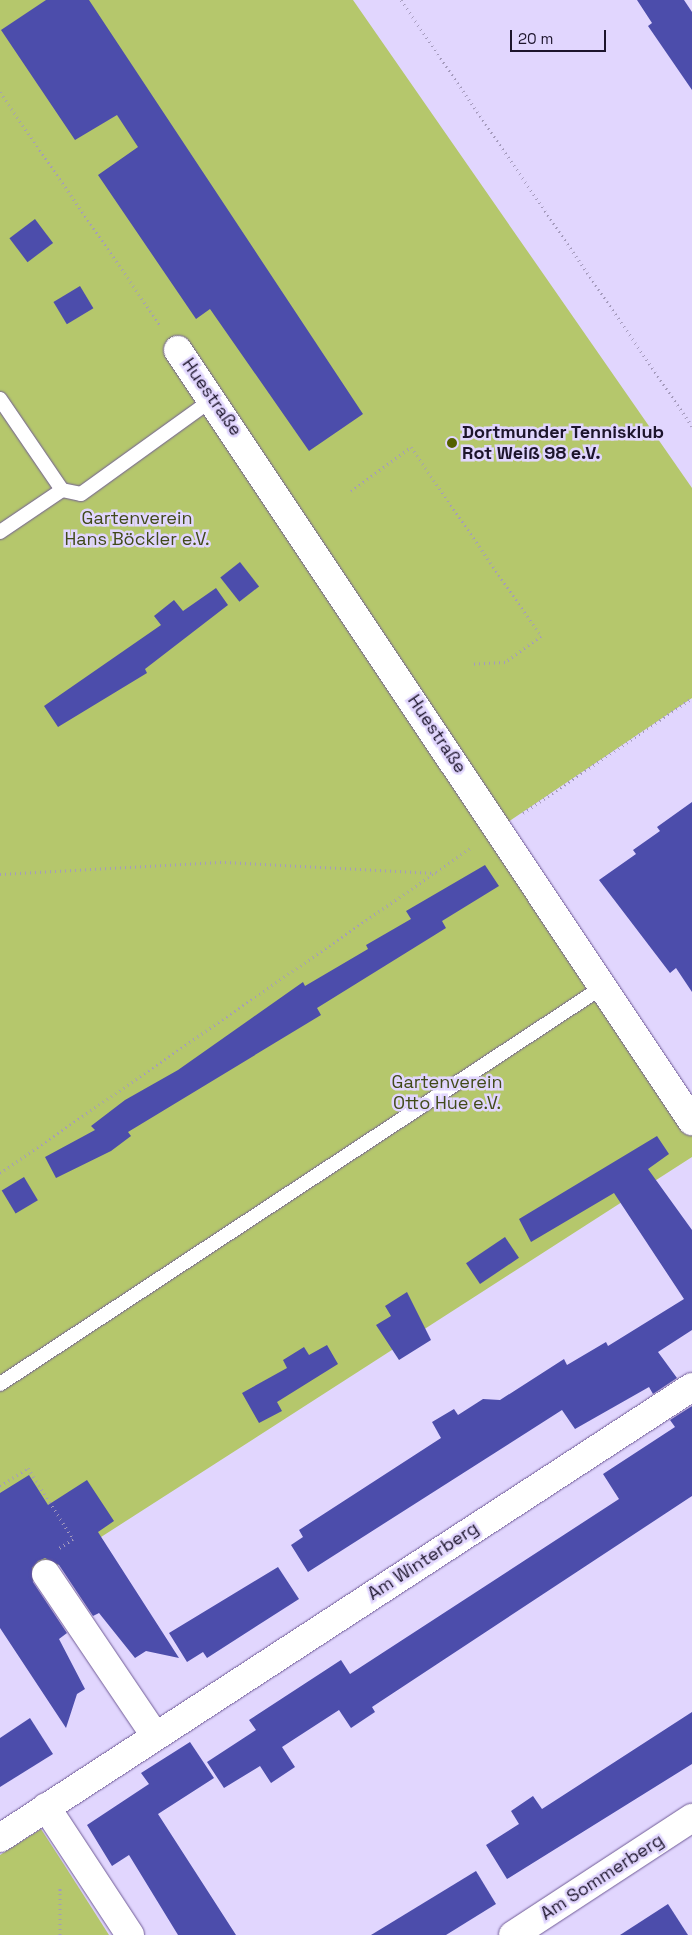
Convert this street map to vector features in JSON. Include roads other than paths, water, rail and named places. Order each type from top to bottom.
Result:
[{"type":"street","name":"Huestraße","points":[[178,350],[214,398],[499,828],[601,988],[692,1121]]},
{"type":"street","name":"Am Winterberg","points":[[0,1838],[154,1734],[692,1387]]},
{"type":"street","points":[[46,1574],[154,1734]]},
{"type":"street","points":[[46,1807],[130,1935]]},
{"type":"street","name":"Am Sommerberg","points":[[513,1935],[692,1818]]},
{"type":"lane","points":[[0,399],[62,490],[81,494],[214,398]]},
{"type":"lane","points":[[0,532],[62,490]]},
{"type":"lane","points":[[0,1384],[601,988]]},
{"type":"place","name":"Dortmunder Tennisklub Rot Weiß 98 e.V.","points":[[452,443]]},
{"type":"park label","name":"Gartenverein Hans Böckler e.V.","points":[[137,529]]},
{"type":"park label","name":"Gartenverein Otto Hue e.V.","points":[[447,1093]]}]
